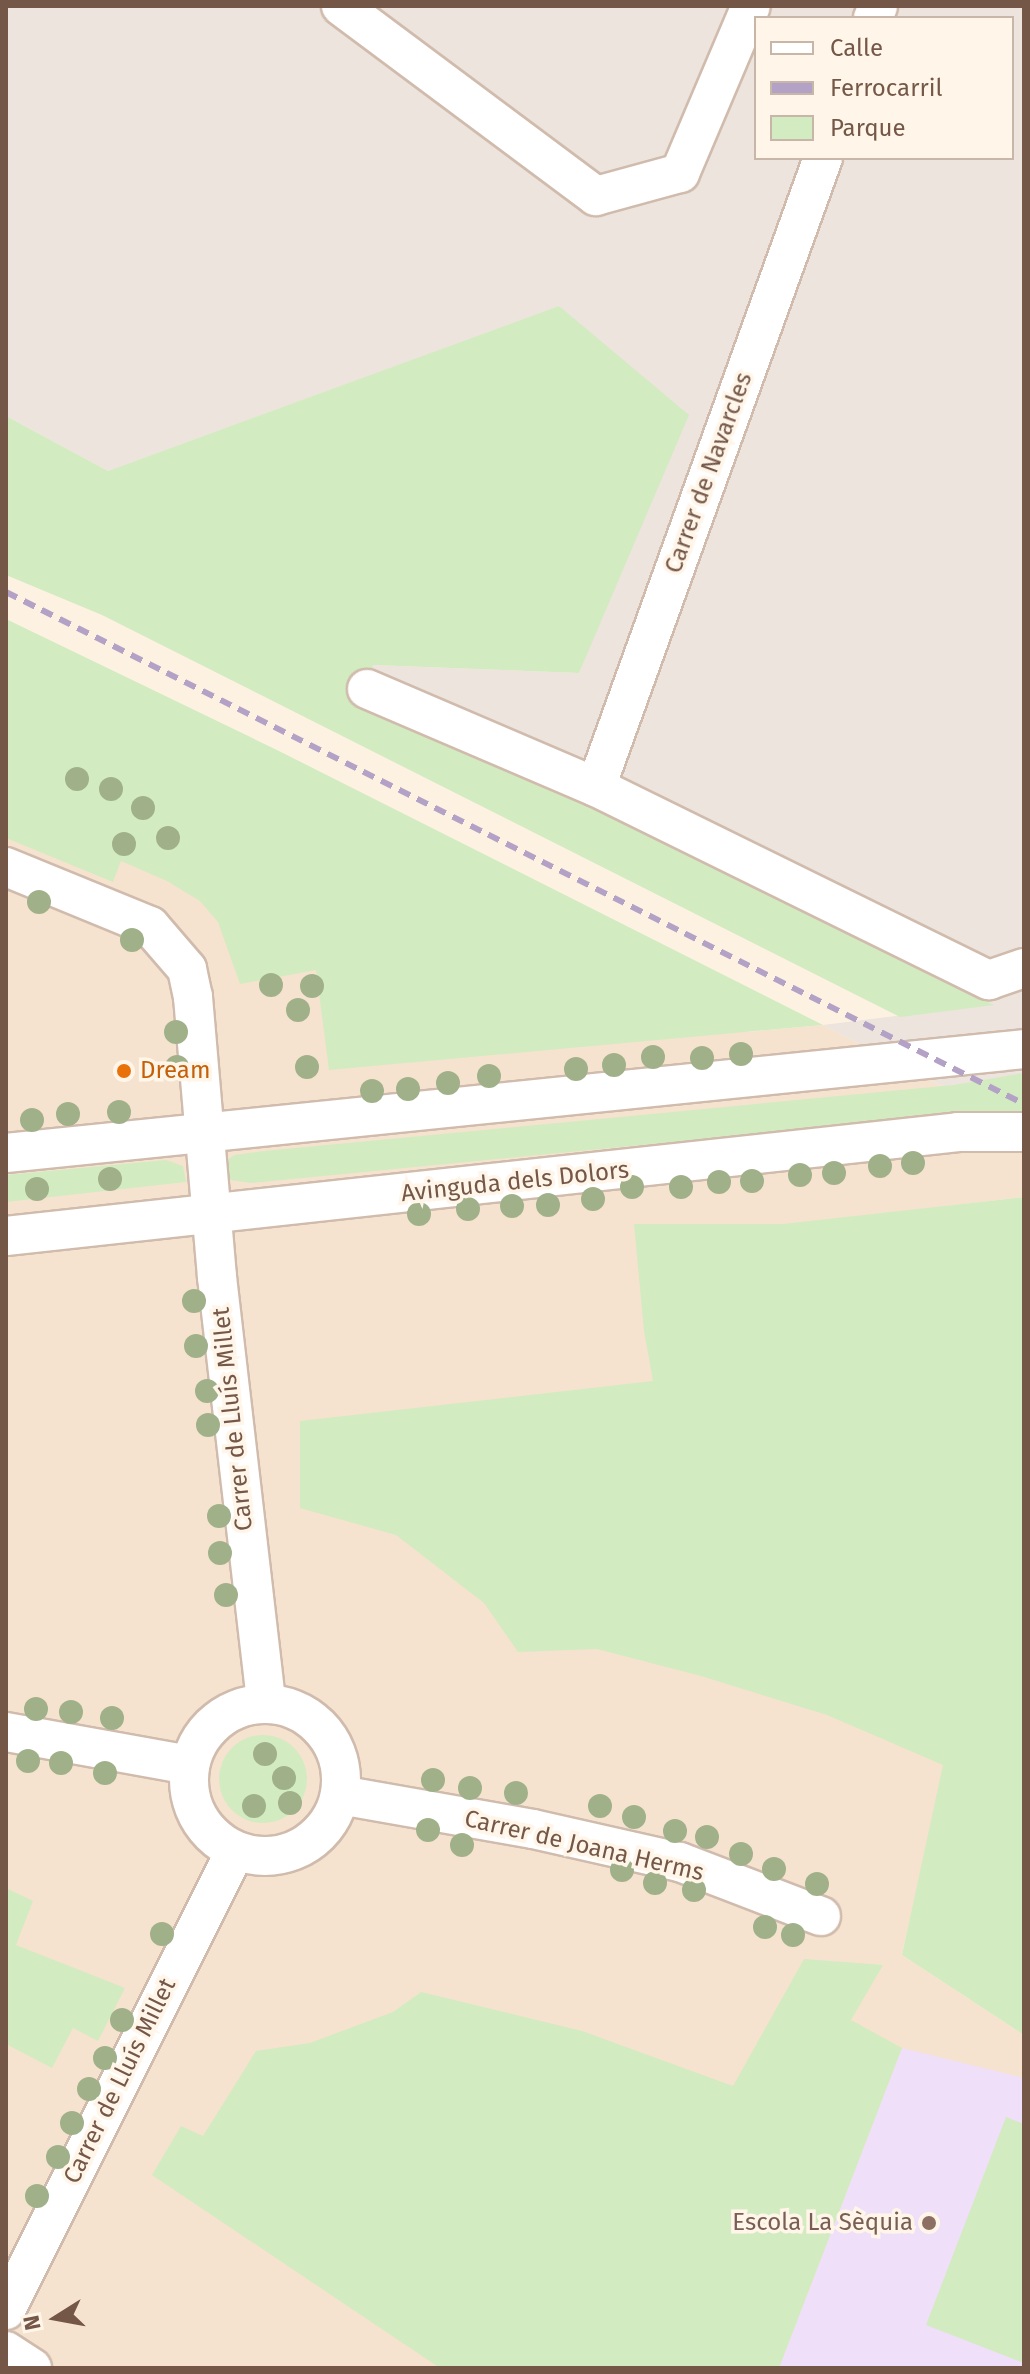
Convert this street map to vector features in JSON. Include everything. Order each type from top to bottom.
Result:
[{"type":"street","points":[[341,6],[596,196],[680,173],[751,6]]},
{"type":"street","name":"Carrer de Navarcles","points":[[596,787],[822,160]]},
{"type":"street","points":[[367,689],[596,787],[989,980],[1024,968]]},
{"type":"street","name":"Carrer de Lluís Millet","points":[[6,867],[150,926],[187,969],[193,997],[211,1216],[266,1703]]},
{"type":"street","points":[[6,1153],[206,1135],[1024,1049]]},
{"type":"street","name":"Avinguda dels Dolors","points":[[6,1236],[958,1132],[1024,1132]]},
{"type":"street","points":[[266,1703],[292,1708],[315,1722],[332,1743],[341,1768],[340,1795],[327,1826],[301,1848],[268,1857],[235,1851],[213,1837],[197,1816],[189,1791],[190,1765],[197,1744],[209,1727],[225,1714],[245,1706],[266,1703]]},
{"type":"street","points":[[6,1732],[190,1765]]},
{"type":"street","name":"Carrer de Joana Herms","points":[[340,1795],[533,1829],[680,1862],[821,1916]]},
{"type":"street","name":"Carrer de Lluís Millet","points":[[6,2310],[235,1851]]},
{"type":"street","points":[[6,2351],[32,2368]]},
{"type":"shaded area","points":[[6,6],[1024,6],[1024,1128],[823,1025],[992,1004],[681,848],[361,699],[372,665],[579,673],[598,623],[560,306],[108,471],[6,416]]},
{"type":"shaded area","points":[[6,706],[747,1032],[823,1025],[1024,1128],[1024,1197],[784,1225],[955,1718],[902,1955],[1024,2035],[1024,2368],[6,2368]]},
{"type":"shaded area","name":"Escola La Sèquia","points":[[902,2048],[1024,2078],[1024,2368],[779,2368]]},
{"type":"green space","points":[[559,306],[689,415],[579,673],[373,665],[361,699],[681,848],[994,1005],[900,1017],[102,615],[6,575],[6,416],[108,471]]},
{"type":"green space","points":[[6,619],[277,750],[823,1025],[329,1070],[316,970],[240,984],[218,922],[200,901],[167,881],[121,861],[113,882],[6,838]]},
{"type":"green space","points":[[1024,1073],[1024,1112],[898,1120],[251,1183],[230,1180],[222,1164],[234,1155],[264,1151],[954,1085]]},
{"type":"green space","points":[[166,1160],[183,1166],[186,1182],[6,1202],[6,1175]]},
{"type":"green space","points":[[1024,1197],[1024,2035],[902,1955],[943,1765],[827,1715],[701,1676],[597,1649],[518,1652],[484,1603],[396,1535],[300,1508],[300,1421],[653,1381],[644,1331],[634,1224],[783,1224]]},
{"type":"green space","points":[[263,1735],[288,1742],[300,1754],[307,1779],[300,1804],[288,1816],[263,1823],[238,1816],[226,1804],[219,1779],[226,1754],[238,1742]]},
{"type":"green space","points":[[6,1888],[33,1901],[16,1945],[125,1988],[98,2041],[73,2028],[52,2068],[6,2044]]},
{"type":"green space","points":[[804,1959],[883,1965],[851,2020],[902,2048],[779,2368],[440,2368],[152,2175],[181,2126],[203,2136],[256,2051],[310,2043],[393,2012],[421,1992],[582,2031],[733,2086]]},
{"type":"green space","points":[[1006,2117],[1024,2124],[1024,2363],[926,2325]]},
{"type":"railway","points":[[6,592],[1024,1104]]},
{"type":"place","name":"Dream","points":[[124,1071]]},
{"type":"place","name":"Escola La Sèquia","points":[[929,2223]]}]
